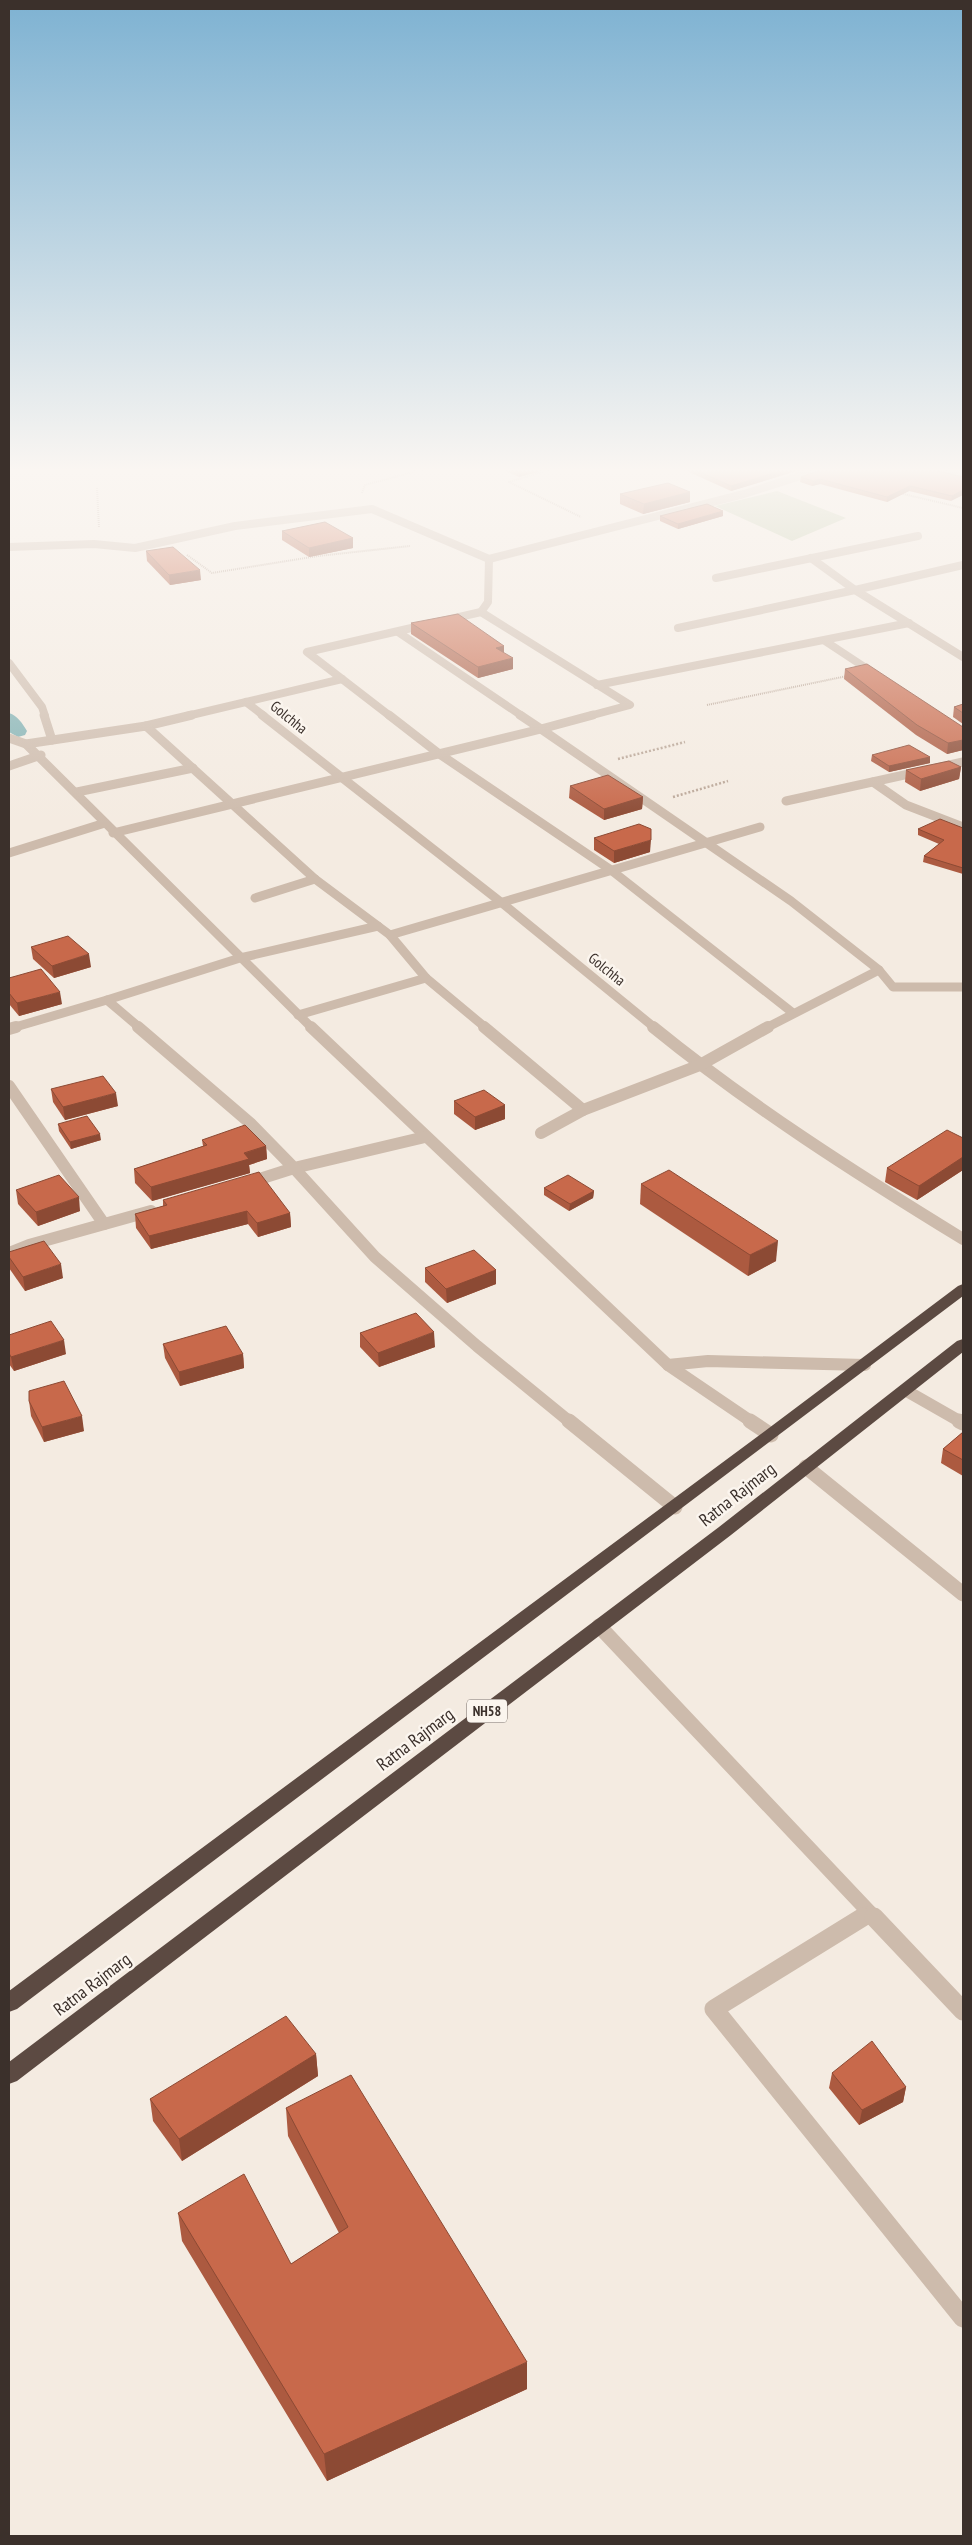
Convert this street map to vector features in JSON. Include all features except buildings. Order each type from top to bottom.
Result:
[{"type":"highway","name":"Ratna Rajmarg","points":[[9,2003],[865,1365],[963,1289]]},
{"type":"highway","name":"Ratna Rajmarg","points":[[9,2074],[599,1626],[963,1344]]},
{"type":"street","points":[[488,587],[488,602],[481,612],[307,652],[438,753],[611,870],[793,1014]]},
{"type":"street","points":[[850,587],[963,657]]},
{"type":"street","points":[[678,628],[868,587]]},
{"type":"street","points":[[114,832],[342,778],[630,705],[481,612]]},
{"type":"street","points":[[597,685],[909,623]]},
{"type":"street","points":[[398,632],[648,804],[710,843],[792,901],[879,970],[893,987],[963,987]]},
{"type":"street","points":[[825,641],[880,677]]},
{"type":"street","points":[[9,663],[42,706],[52,740]]},
{"type":"street","points":[[26,744],[146,726],[342,679]]},
{"type":"street","name":"Golchha","points":[[246,702],[502,903],[700,1065],[882,1190],[963,1239]]},
{"type":"street","points":[[146,726],[314,879],[390,935],[426,978],[583,1110]]},
{"type":"street","points":[[9,738],[26,744],[40,755],[105,823],[298,1015],[668,1365],[771,1435]]},
{"type":"street","points":[[9,766],[40,755]]},
{"type":"street","points":[[786,802],[963,762]]},
{"type":"street","points":[[76,792],[193,768]]},
{"type":"street","points":[[873,782],[906,805],[963,827]]},
{"type":"street","points":[[9,853],[105,823]]},
{"type":"street","points":[[390,935],[760,827]]},
{"type":"street","points":[[254,898],[314,879]]},
{"type":"street","points":[[9,1029],[240,958],[378,926]]},
{"type":"street","points":[[541,1133],[583,1110],[700,1065],[879,970]]},
{"type":"street","points":[[298,1015],[426,978]]},
{"type":"street","points":[[107,1000],[250,1123],[375,1257],[477,1346],[675,1507]]},
{"type":"street","points":[[9,1086],[104,1224]]},
{"type":"street","points":[[230,1188],[294,1168],[425,1136]]},
{"type":"street","points":[[9,1253],[29,1245],[166,1207]]},
{"type":"street","points":[[668,1365],[708,1361],[865,1365]]},
{"type":"street","points":[[904,1390],[963,1424]]},
{"type":"street","points":[[806,1467],[963,1594]]},
{"type":"street","points":[[599,1626],[963,2011]]},
{"type":"street","points":[[870,1913],[714,2009],[963,2318]]},
{"type":"path","points":[[707,705],[872,672]]},
{"type":"path","points":[[593,765],[685,742]]},
{"type":"path","points":[[648,804],[728,781]]},
{"type":"waterway","points":[[9,719],[18,731]]}]
